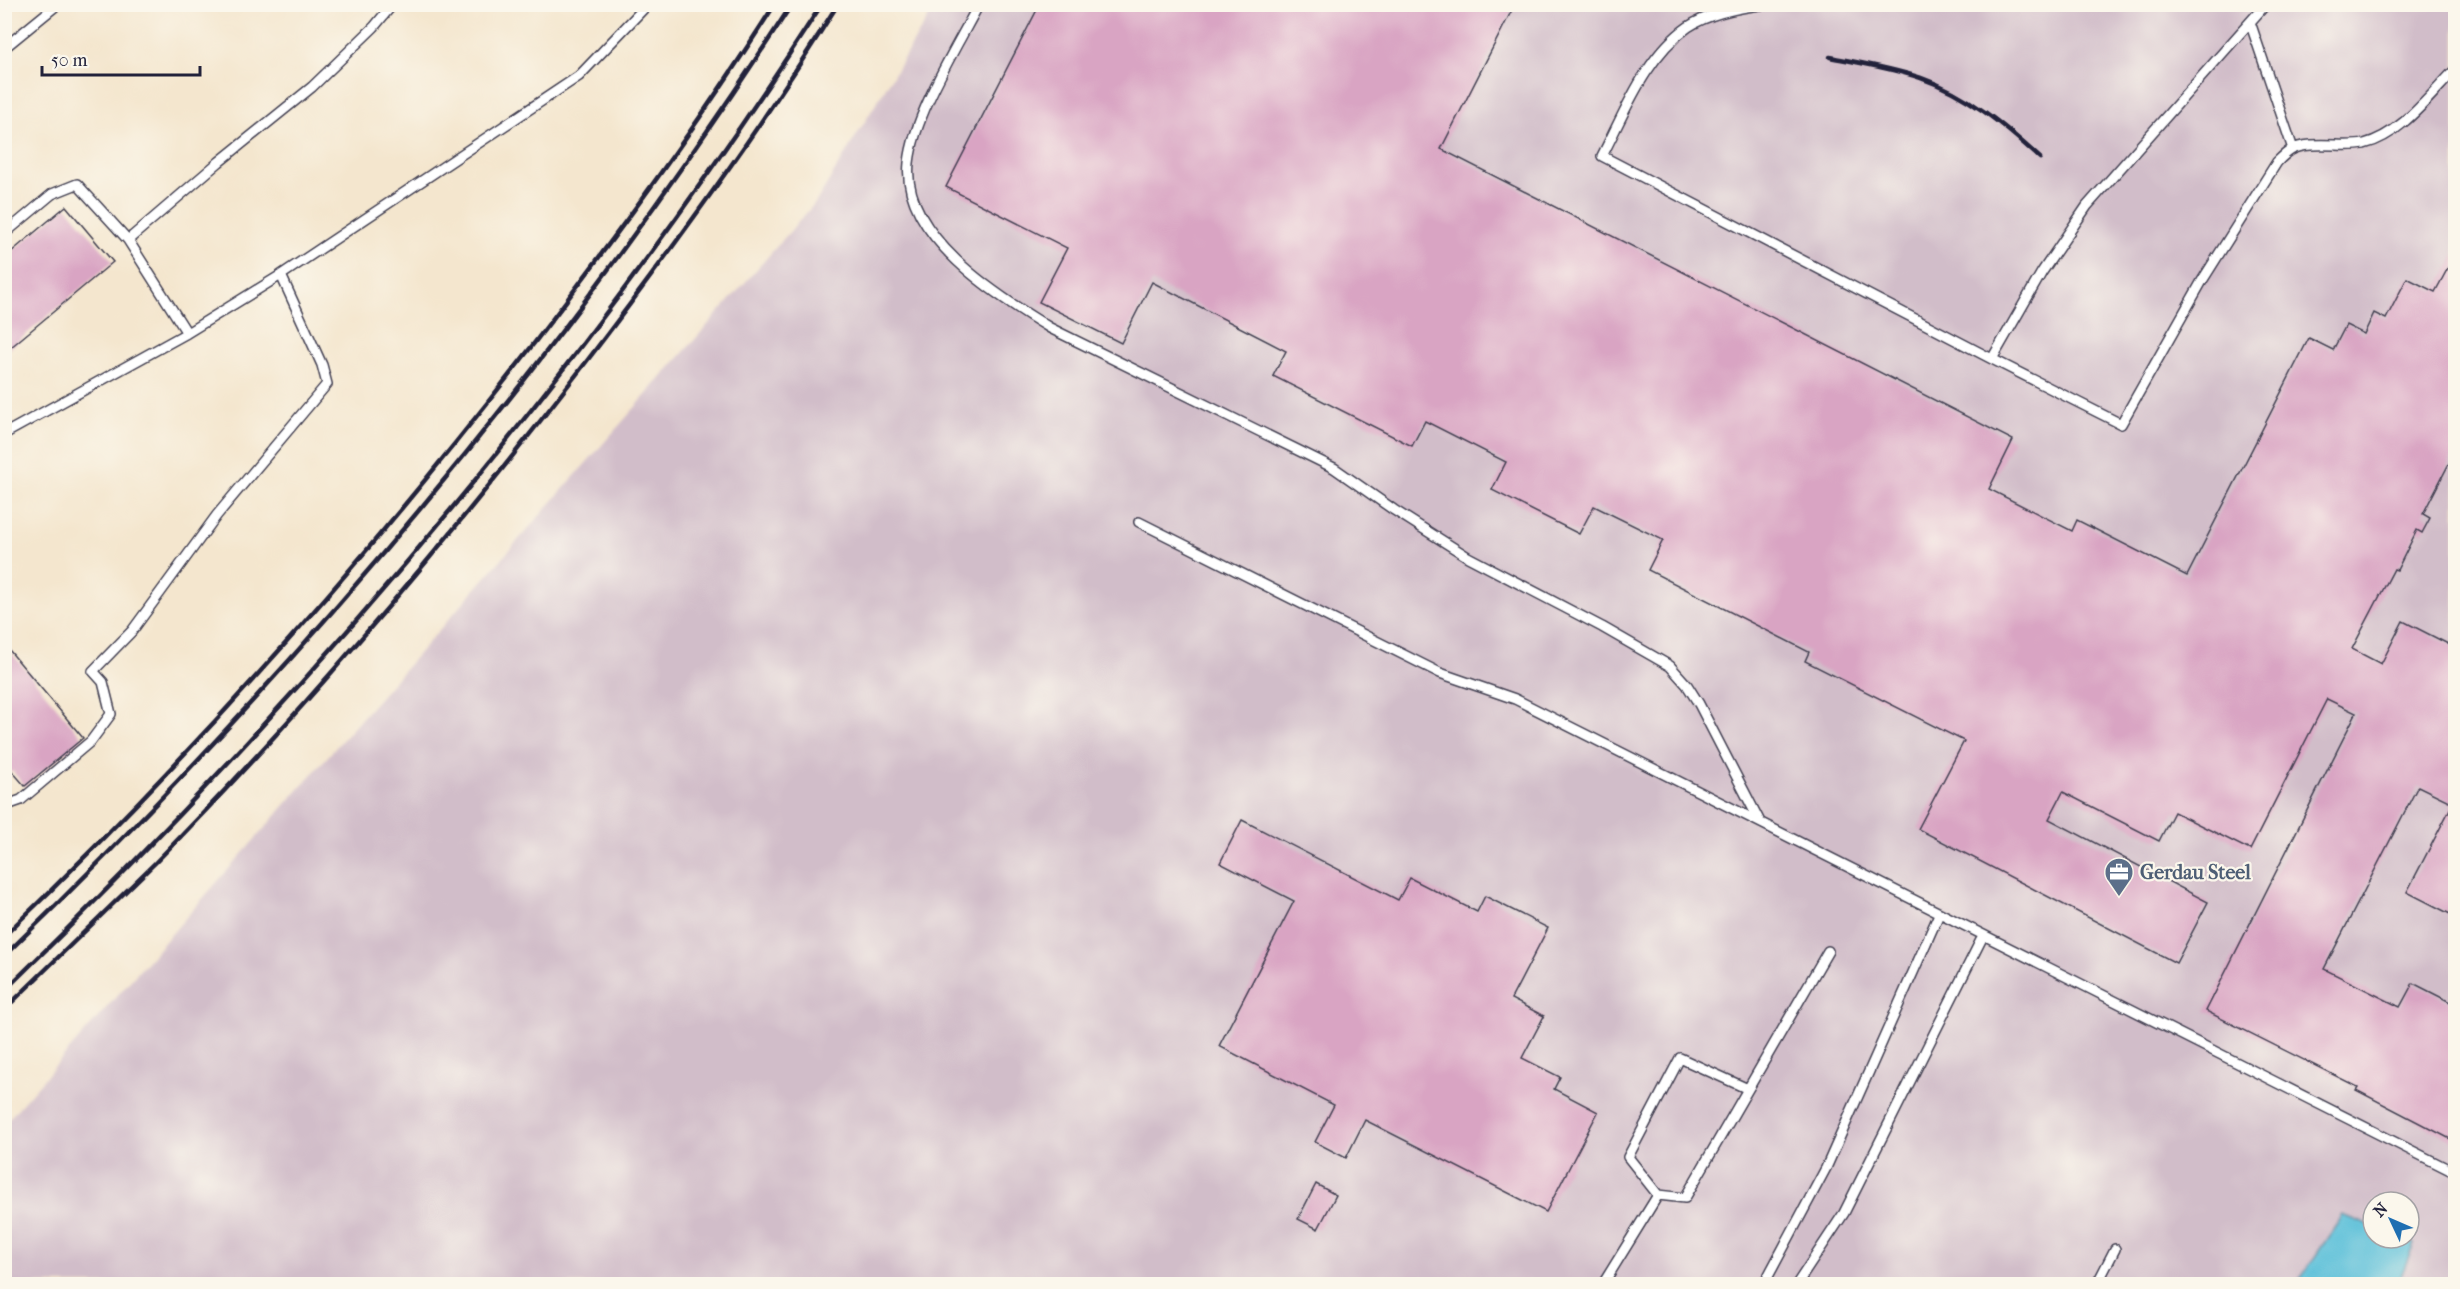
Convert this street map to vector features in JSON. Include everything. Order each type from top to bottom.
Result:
[{"type":"lane","points":[[4,48],[58,4]]},
{"type":"lane","points":[[128,240],[312,87],[393,4]]},
{"type":"lane","points":[[4,434],[187,333],[281,275],[579,76],[648,4]]},
{"type":"lane","points":[[979,4],[924,112],[916,131],[908,164],[911,193],[919,216],[933,237],[961,264],[1031,316],[1334,468],[1468,557],[1602,627],[1670,666],[1700,704],[1759,820]]},
{"type":"lane","points":[[1767,4],[1705,18],[1688,27],[1661,51],[1648,68],[1602,156],[2121,424],[2202,281],[2277,162],[2293,149],[2322,145],[2364,144],[2389,133],[2410,116],[2456,69]]},
{"type":"lane","points":[[1992,358],[2042,272],[2087,206],[2266,4]]},
{"type":"lane","points":[[2250,22],[2293,149]]},
{"type":"lane","points":[[4,234],[52,194],[77,184],[128,240],[187,333]]},
{"type":"lane","points":[[4,806],[21,800],[91,741],[111,714],[103,682],[93,671],[132,631],[217,515],[327,384],[322,365],[281,275]]},
{"type":"lane","points":[[1139,522],[1440,673],[1515,699],[2456,1173]]},
{"type":"lane","points":[[1764,1284],[1826,1168],[1939,914]]},
{"type":"lane","points":[[1797,1284],[1844,1213],[1983,936]]},
{"type":"lane","points":[[1748,1089],[1680,1058],[1628,1157],[1658,1195],[1685,1198],[1828,951]]},
{"type":"lane","points":[[1603,1284],[1658,1195]]},
{"type":"lane","points":[[2097,1284],[2115,1250]]},
{"type":"shaded area","points":[[936,5],[2455,5],[2455,1284],[5,1284],[5,1123],[816,202]]},
{"type":"water","points":[[2343,1215],[2361,1222],[2361,1250],[2411,1250],[2398,1284],[2288,1284],[2298,1282]]},
{"type":"building","points":[[1040,4],[1515,4],[1441,149],[2013,440],[1989,489],[2072,531],[2077,520],[2187,576],[2309,338],[2333,350],[2346,325],[2364,334],[2374,313],[2386,319],[2407,278],[2435,292],[2456,253],[2456,450],[2423,514],[2430,518],[2422,533],[2417,530],[2352,649],[2381,664],[2403,621],[2456,648],[2456,917],[2407,892],[2453,803],[2418,786],[2324,969],[2400,1007],[2413,983],[2456,1005],[2456,1142],[2356,1090],[2358,1087],[2206,1011],[2356,713],[2327,699],[2250,850],[2174,812],[2159,841],[2063,792],[2049,819],[2208,902],[2176,963],[1918,829],[1964,741],[1805,661],[1809,652],[1648,570],[1663,540],[1594,506],[1579,534],[1492,490],[1506,462],[1425,421],[1412,446],[1273,376],[1286,351],[1152,282],[1121,343],[1039,302],[1067,248],[946,187]]},
{"type":"building","points":[[66,206],[113,262],[4,353],[4,258]]},
{"type":"building","points":[[4,644],[83,738],[25,786],[12,771],[4,777]]},
{"type":"building","points":[[1242,820],[1398,900],[1410,878],[1477,912],[1485,896],[1548,928],[1511,999],[1544,1016],[1522,1058],[1560,1077],[1554,1089],[1598,1112],[1546,1212],[1365,1120],[1346,1158],[1315,1142],[1334,1105],[1219,1046],[1294,901],[1220,863]]},
{"type":"building","points":[[1316,1184],[1336,1195],[1318,1229],[1298,1219]]},
{"type":"railway","points":[[4,936],[214,723],[411,498],[535,342],[628,218],[718,91],[775,4]]},
{"type":"railway","points":[[4,956],[114,847],[221,735],[325,620],[425,502],[523,382],[616,259],[706,133],[792,4]]},
{"type":"railway","points":[[4,991],[118,878],[229,762],[337,643],[441,521],[542,396],[639,269],[733,138],[822,4]]},
{"type":"railway","points":[[4,1010],[155,863],[267,745],[428,560],[530,434],[648,280],[746,144],[838,4]]},
{"type":"railway","points":[[1830,57],[1898,71],[1938,85],[1984,112],[2040,158]]},
{"type":"place","name":"Gerdau Steel","points":[[2119,898]]}]
